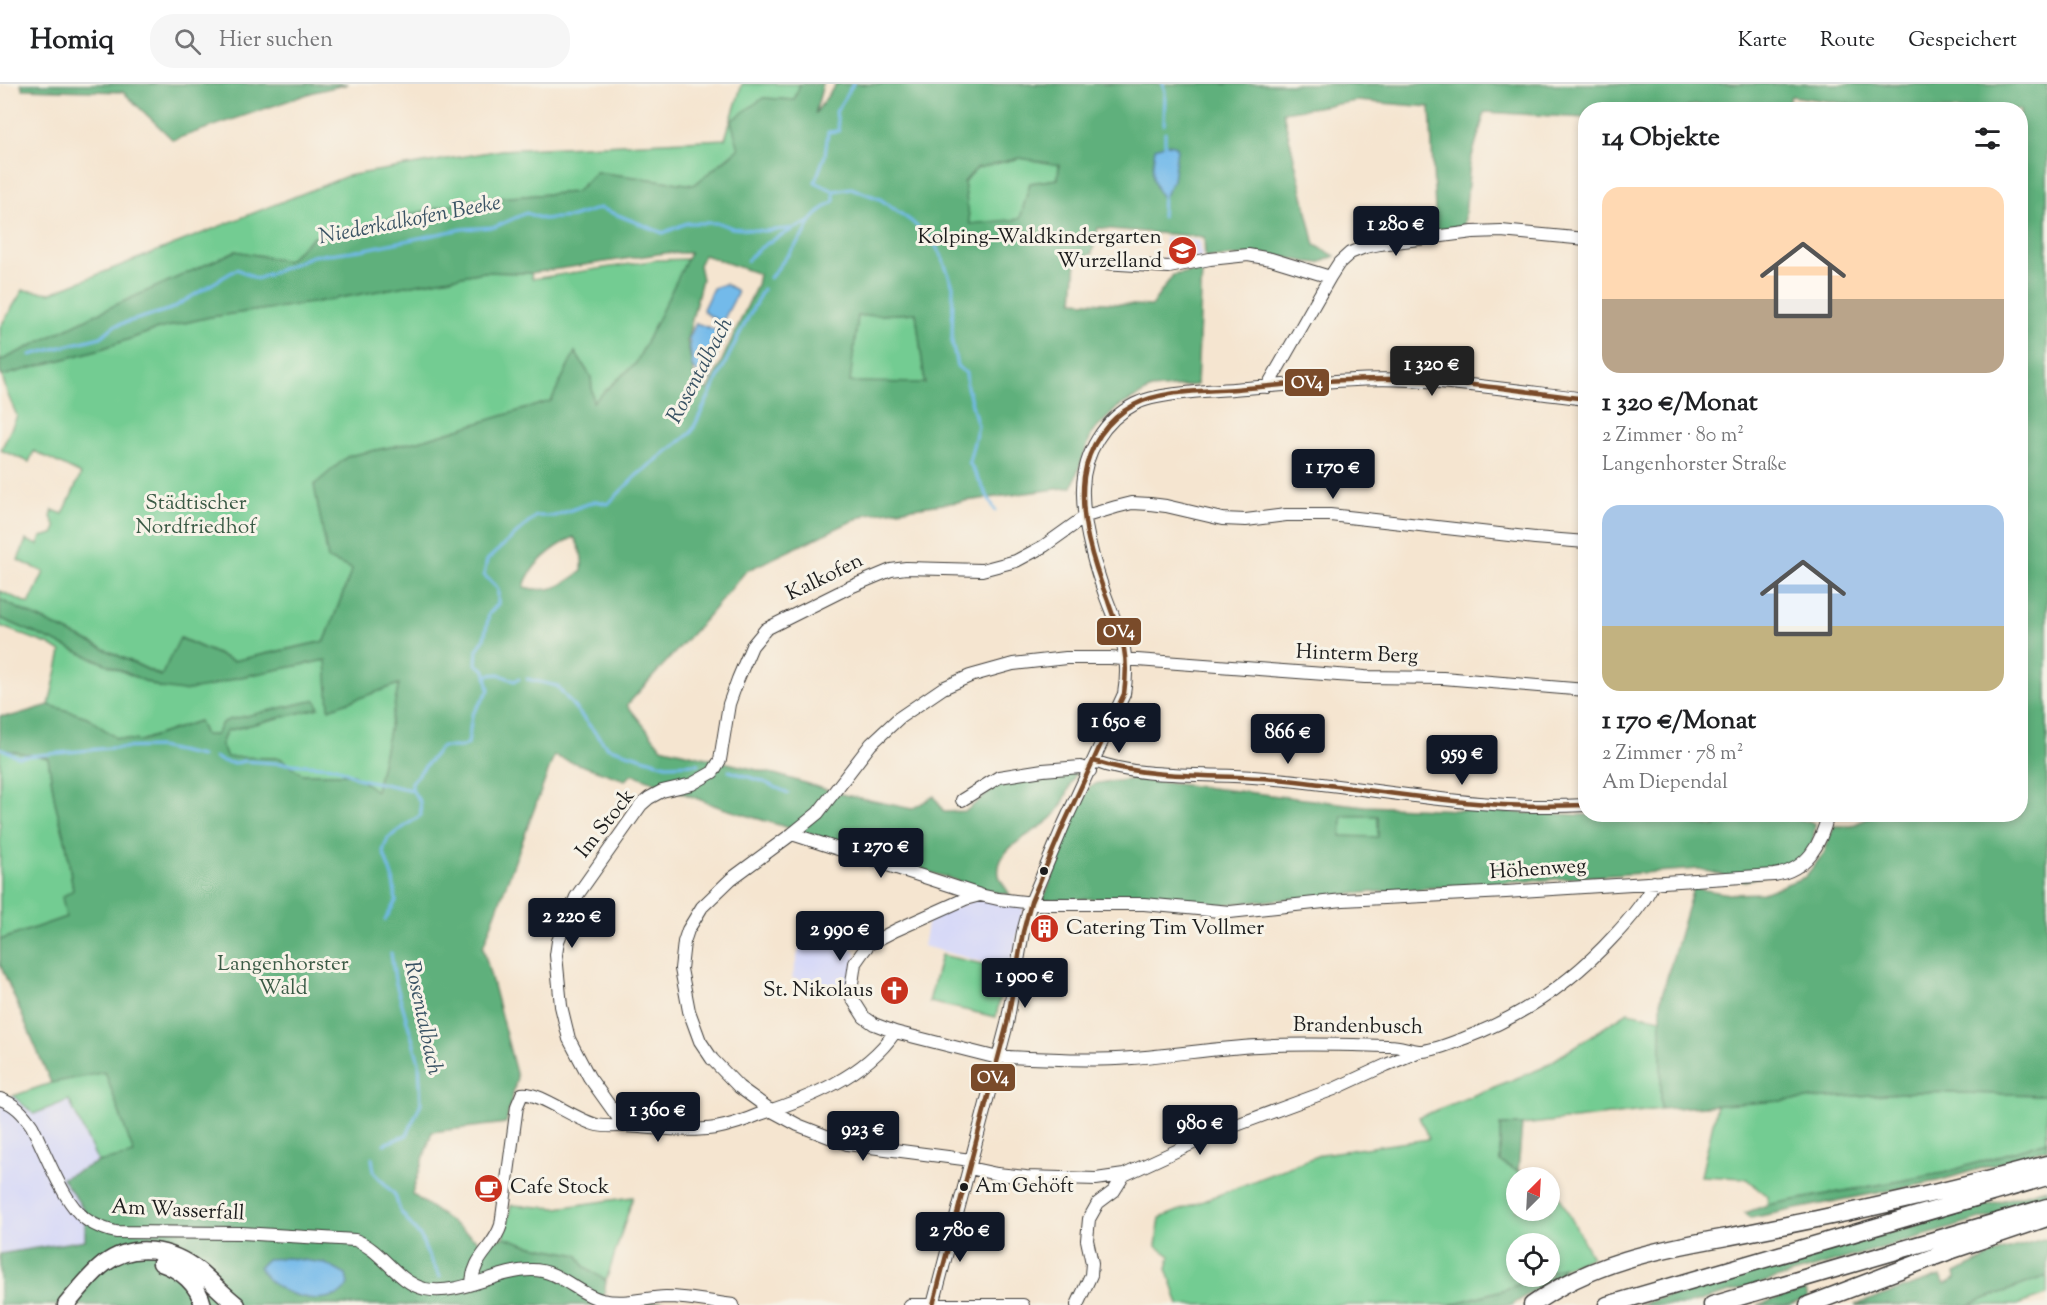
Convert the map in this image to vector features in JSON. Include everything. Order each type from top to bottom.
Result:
[{"type":"highway","points":[[1535,1302],[1584,1275],[1658,1250],[1909,1199],[2047,1164]]},
{"type":"highway","points":[[1607,1305],[2047,1177]]},
{"type":"highway","points":[[1712,1305],[2047,1207]]},
{"type":"highway","points":[[1808,1305],[1947,1252],[2047,1218]]},
{"type":"highway","points":[[66,1305],[103,1265],[124,1253],[143,1250],[170,1254],[184,1261],[237,1305]]},
{"type":"highway","points":[[81,1305],[115,1270],[124,1265],[148,1261],[170,1266],[184,1275],[198,1291],[203,1305]]},
{"type":"street","points":[[1267,387],[1330,277],[1339,263],[1350,253],[1380,244],[1473,232],[1502,231],[1578,238]]},
{"type":"street","points":[[1103,263],[1168,267],[1248,255],[1271,259],[1330,277]]},
{"type":"street","points":[[933,1305],[1009,1014],[1023,932],[1031,902],[1124,694],[1127,660],[1120,631],[1095,563],[1083,489],[1084,473],[1089,457],[1102,431],[1124,411],[1148,399],[1208,391],[1376,380],[1410,380],[1578,398]]},
{"type":"street","name":"Kalkofen","points":[[674,788],[708,777],[717,766],[722,753],[729,704],[752,646],[766,629],[848,588],[891,570],[906,568],[982,570],[1016,561],[1044,546],[1086,516],[1132,503],[1166,506],[1222,519],[1246,520],[1286,515],[1330,515],[1578,541]]},
{"type":"street","name":"Hinterm Berg","points":[[771,1111],[739,1087],[717,1064],[700,1041],[689,1011],[681,969],[688,930],[702,907],[731,879],[818,813],[870,744],[899,718],[943,688],[984,672],[1042,659],[1066,658],[1127,660],[1365,677],[1443,678],[1578,689]]},
{"type":"street","points":[[962,800],[999,777],[1092,766],[1136,772],[1251,776],[1426,798],[1518,805],[1578,805]]},
{"type":"street","name":"Im Stock","points":[[624,1126],[589,1077],[569,1038],[561,1006],[556,969],[556,948],[576,897],[634,813],[649,798],[674,788]]},
{"type":"street","name":"Höhenweg","points":[[796,831],[980,895],[998,899],[1043,904],[1144,904],[1230,912],[1343,900],[1761,877],[1785,873],[1805,862],[1821,840],[1826,822]]},
{"type":"street","name":"Brandenbusch","points":[[980,895],[964,899],[869,944],[855,963],[852,976],[852,998],[864,1017],[874,1024],[895,1032],[1009,1057],[1131,1058],[1258,1046],[1297,1045],[1394,1046],[1420,1051],[1449,1044],[1496,1025],[1517,1015],[1554,991],[1600,952],[1623,927],[1654,882]]},
{"type":"street","points":[[472,1284],[474,1267],[496,1239],[501,1225],[517,1106],[522,1094],[528,1093],[536,1096],[577,1118],[597,1125],[715,1128],[771,1111],[838,1083],[877,1053],[895,1032]]},
{"type":"street","points":[[771,1111],[798,1125],[846,1144],[970,1164],[996,1174],[1096,1179],[1124,1175],[1215,1133],[1325,1093],[1420,1051]]},
{"type":"street","name":"Am Wasserfall","points":[[0,1099],[17,1108],[32,1126],[68,1198],[79,1213],[105,1230],[241,1233],[345,1239],[364,1244],[381,1256],[411,1284],[436,1290],[533,1270],[551,1273],[591,1296],[609,1301],[621,1303],[664,1297],[734,1305]]},
{"type":"street","points":[[1077,1305],[1091,1275],[1092,1263],[1087,1240],[1089,1219],[1098,1203],[1114,1191],[1124,1175]]},
{"type":"street","points":[[909,1305],[1023,1305]]},
{"type":"shaded area","name":"Kolping–Waldkindergarten Wurzelland","points":[[1165,238],[1200,241],[1202,258],[1165,263]]},
{"type":"shaded area","points":[[979,898],[1024,907],[1010,969],[923,946],[928,919]]},
{"type":"shaded area","points":[[814,922],[857,953],[847,990],[792,978],[799,949]]},
{"type":"shaded area","points":[[13,1096],[34,1114],[69,1100],[98,1162],[62,1178],[85,1211],[85,1240],[0,1254],[0,1099]]},
{"type":"green space","points":[[21,84],[348,84],[314,92],[173,140],[123,92],[23,89]]},
{"type":"green space","points":[[742,84],[800,84],[795,100],[763,98],[739,148],[694,185],[596,172],[576,192],[471,200],[312,238],[287,261],[235,251],[0,361],[0,327],[23,290],[51,293],[347,176],[501,150],[725,139]]},
{"type":"green space","name":"Langenhorster Wald","points":[[800,84],[823,84],[815,114],[836,84],[2047,84],[2047,1095],[1917,1092],[1661,1109],[1661,998],[1693,888],[1730,894],[1763,893],[1805,877],[1824,853],[1834,826],[1851,826],[1860,822],[2028,822],[2028,102],[1833,102],[1791,96],[1789,102],[1578,102],[1578,118],[1485,112],[1470,163],[1464,226],[1436,230],[1430,107],[1357,101],[1283,112],[1315,245],[1335,256],[1319,263],[1268,254],[1205,258],[1204,237],[1098,228],[1092,254],[1076,260],[1073,301],[1151,306],[1173,275],[1202,270],[1197,385],[1151,389],[1118,407],[1092,433],[1072,487],[867,514],[746,571],[627,705],[661,747],[778,775],[841,794],[912,809],[934,796],[944,812],[966,811],[1004,780],[1076,772],[1064,801],[1053,817],[1018,841],[1003,856],[999,865],[999,875],[1010,895],[992,892],[719,807],[633,774],[625,780],[554,756],[483,947],[517,1077],[506,1123],[432,1132],[412,1194],[481,1243],[504,1237],[528,1245],[578,1255],[584,1266],[606,1281],[603,1303],[656,1302],[699,1305],[0,1305],[0,1254],[85,1240],[85,1211],[62,1178],[98,1162],[134,1154],[105,1072],[51,1083],[0,964],[0,940],[66,917],[62,897],[73,890],[66,843],[55,802],[48,758],[0,749],[0,716],[12,716],[49,705],[87,717],[116,738],[140,741],[199,721],[205,735],[216,735],[222,723],[228,720],[316,700],[319,708],[226,731],[221,745],[227,757],[280,758],[302,774],[353,774],[376,791],[399,684],[329,709],[326,660],[236,678],[207,687],[183,691],[161,688],[0,618],[0,600],[161,676],[180,638],[233,661],[325,641],[352,569],[328,559],[314,485],[348,456],[419,441],[551,401],[575,352],[591,377],[593,402],[636,363],[690,253],[665,253],[531,273],[484,272],[311,303],[210,317],[158,329],[101,349],[2,376],[0,361],[111,307],[236,251],[287,261],[312,238],[471,200],[576,192],[596,172],[694,185],[739,149],[731,121],[763,98],[794,100]],"holes":[[[1020,158],[1059,165],[1058,179],[1030,183],[1020,219],[970,224],[964,182],[977,168]],[[704,255],[759,274],[757,285],[708,390],[696,385],[687,340],[702,279],[699,265]],[[916,313],[925,383],[850,382],[858,316]],[[574,537],[581,553],[582,571],[568,581],[549,589],[524,587],[537,564],[551,551]]]},
{"type":"green space","points":[[1020,158],[1059,164],[1058,179],[1030,183],[1020,220],[970,224],[964,182],[977,168]]},
{"type":"green space","name":"Städtischer Nordfriedhof","points":[[688,259],[636,363],[593,402],[591,377],[575,352],[551,401],[419,441],[348,456],[352,569],[325,641],[233,661],[181,638],[162,676],[0,600],[0,591],[29,604],[44,572],[18,560],[26,540],[38,545],[41,537],[53,534],[56,528],[51,517],[53,510],[63,514],[81,474],[34,451],[29,462],[1,450],[17,416],[2,376],[101,349],[158,329],[210,317],[311,303],[484,272],[531,273],[532,279],[657,260]]},
{"type":"green space","points":[[916,313],[925,384],[849,382],[858,316]]},
{"type":"green space","points":[[0,618],[161,688],[207,687],[235,678],[326,660],[399,684],[376,792],[353,774],[302,774],[280,758],[227,758],[221,745],[226,731],[318,708],[222,723],[216,735],[205,736],[199,721],[140,741],[116,738],[87,717],[49,705],[61,652],[50,645],[0,626]]},
{"type":"green space","points":[[0,749],[48,758],[55,802],[66,843],[73,890],[66,917],[0,940]]},
{"type":"green space","points":[[1134,779],[1365,806],[1578,815],[1578,822],[1685,822],[1715,827],[1715,822],[1809,822],[1815,824],[1813,842],[1805,857],[1792,867],[1745,881],[1699,869],[1206,906],[1126,898],[1043,900],[1056,868],[1062,843],[1089,787],[1098,783]],"holes":[[[1342,816],[1378,816],[1378,837],[1341,836]]]},
{"type":"green space","points":[[1342,815],[1378,816],[1378,838],[1341,836]]},
{"type":"green space","points":[[941,955],[1006,969],[996,1017],[929,1002]]},
{"type":"green space","points":[[1628,1012],[1661,1019],[1661,1109],[1522,1125],[1500,1125],[1500,1162],[1511,1167],[1506,1167],[1506,1221],[1560,1221],[1560,1197],[1592,1257],[1560,1269],[1560,1233],[1506,1233],[1506,1287],[1512,1287],[1449,1305],[1179,1305],[1167,1269],[1170,1256],[1156,1246],[1160,1218],[1322,1154],[1429,1139],[1419,1117],[1542,1068]]},
{"type":"green space","points":[[105,1072],[135,1155],[98,1162],[69,1100],[34,1114],[13,1096],[51,1083]]},
{"type":"green space","points":[[1917,1092],[2047,1095],[2047,1141],[1944,1173],[1767,1205],[1768,1196],[1745,1178],[1701,1176],[1717,1105]]},
{"type":"green space","points":[[1500,1125],[1522,1125],[1518,1167],[1510,1167],[1500,1162]]},
{"type":"green space","points":[[2047,1141],[2047,1149],[1938,1181],[1751,1218],[1745,1213],[1767,1205],[1944,1173]]},
{"type":"green space","points":[[2047,1188],[2047,1200],[1686,1305],[1637,1305],[1843,1245]]},
{"type":"green space","points":[[633,1197],[606,1281],[583,1266],[578,1255],[528,1245],[504,1237],[511,1205],[557,1208]]},
{"type":"green space","points":[[2047,1238],[2047,1276],[1968,1305],[1855,1305],[1940,1276],[1945,1284],[1956,1279],[1955,1273],[2001,1251]]},
{"type":"green space","points":[[2047,1276],[2047,1295],[2016,1305],[1968,1305]]},
{"type":"green space","points":[[1540,1287],[1512,1305],[1449,1305],[1506,1289]]},
{"type":"green space","points":[[1806,1290],[1808,1298],[1789,1305],[1757,1305]]},
{"type":"water","points":[[1166,144],[1174,145],[1177,149],[1173,180],[1163,199],[1155,186],[1153,169],[1155,148]]},
{"type":"water","points":[[725,284],[736,290],[737,294],[724,319],[718,321],[703,309],[713,288]]},
{"type":"water","points":[[696,323],[727,334],[711,364],[710,379],[705,380],[692,367],[689,338]]},
{"type":"water","points":[[288,1258],[324,1263],[346,1275],[348,1284],[339,1294],[327,1298],[293,1295],[273,1284],[259,1267],[267,1259]]},
{"type":"waterway","name":"Rosentalbach","points":[[770,278],[805,233],[811,221],[834,201],[834,191],[815,182],[825,155],[828,132],[839,131],[836,112],[853,84]]},
{"type":"waterway","points":[[1163,84],[1165,92],[1164,125]]},
{"type":"waterway","points":[[1165,132],[1165,146]]},
{"type":"waterway","points":[[834,191],[851,188],[880,199],[911,221],[932,240],[941,255],[953,286],[952,342],[957,366],[966,373],[967,387],[978,426],[969,462],[995,510]]},
{"type":"waterway","points":[[1162,217],[1163,195]]},
{"type":"waterway","name":"Niederkalkofen Beeke","points":[[30,355],[101,337],[114,326],[171,309],[237,269],[257,279],[312,256],[361,250],[462,229],[495,227],[526,213],[543,219],[572,217],[600,208],[663,233],[687,223],[719,223],[732,228],[764,231],[796,228],[811,221]]},
{"type":"waterway","points":[[747,261],[762,247],[792,230]]},
{"type":"waterway","name":"Rosentalbach","points":[[385,920],[396,901],[393,879],[383,851],[388,838],[421,815],[420,802],[412,790],[412,782],[441,747],[460,747],[468,744],[472,715],[489,690],[485,670],[476,664],[477,650],[484,639],[489,614],[498,604],[498,589],[484,575],[487,560],[536,516],[554,516],[596,501],[608,504],[637,475],[691,433],[763,289]]},
{"type":"waterway","points":[[487,675],[499,674],[514,681],[519,679]]},
{"type":"waterway","points":[[527,679],[557,686],[607,747],[666,765],[698,764]]},
{"type":"waterway","points":[[0,748],[18,757],[110,748],[159,747],[201,756]]},
{"type":"waterway","points":[[214,757],[232,763],[244,761],[336,767],[360,779],[412,790]]},
{"type":"waterway","points":[[729,771],[762,781],[788,793]]},
{"type":"waterway","name":"Rosentalbach","points":[[384,1144],[407,1135],[421,1103],[419,1062],[395,980],[391,953]]},
{"type":"waterway","name":"Rosentalbach","points":[[372,1158],[374,1172],[395,1195],[400,1211],[422,1239],[440,1277]]},
{"type":"transit line","name":"OV4","points":[[933,1305],[1007,1024],[1023,932],[1031,902],[1124,694],[1126,672],[1124,649],[1097,572],[1085,525],[1084,477],[1090,455],[1100,435],[1115,418],[1134,405],[1157,396],[1184,392],[1391,379],[1440,382],[1578,398]]},
{"type":"transit line","name":"OV4","points":[[1094,761],[1161,774],[1276,779],[1475,803],[1524,806],[1578,805]]},
{"type":"place","name":"Kolping–Waldkindergarten Wurzelland","points":[[1183,250]]},
{"type":"place","name":"Catering Tim Vollmer","points":[[1045,929]]},
{"type":"place","name":"St. Nikolaus","points":[[894,991]]},
{"type":"place","name":"Am Gehöft","points":[[964,1187]]},
{"type":"place","name":"Cafe Stock","points":[[489,1188]]}]
